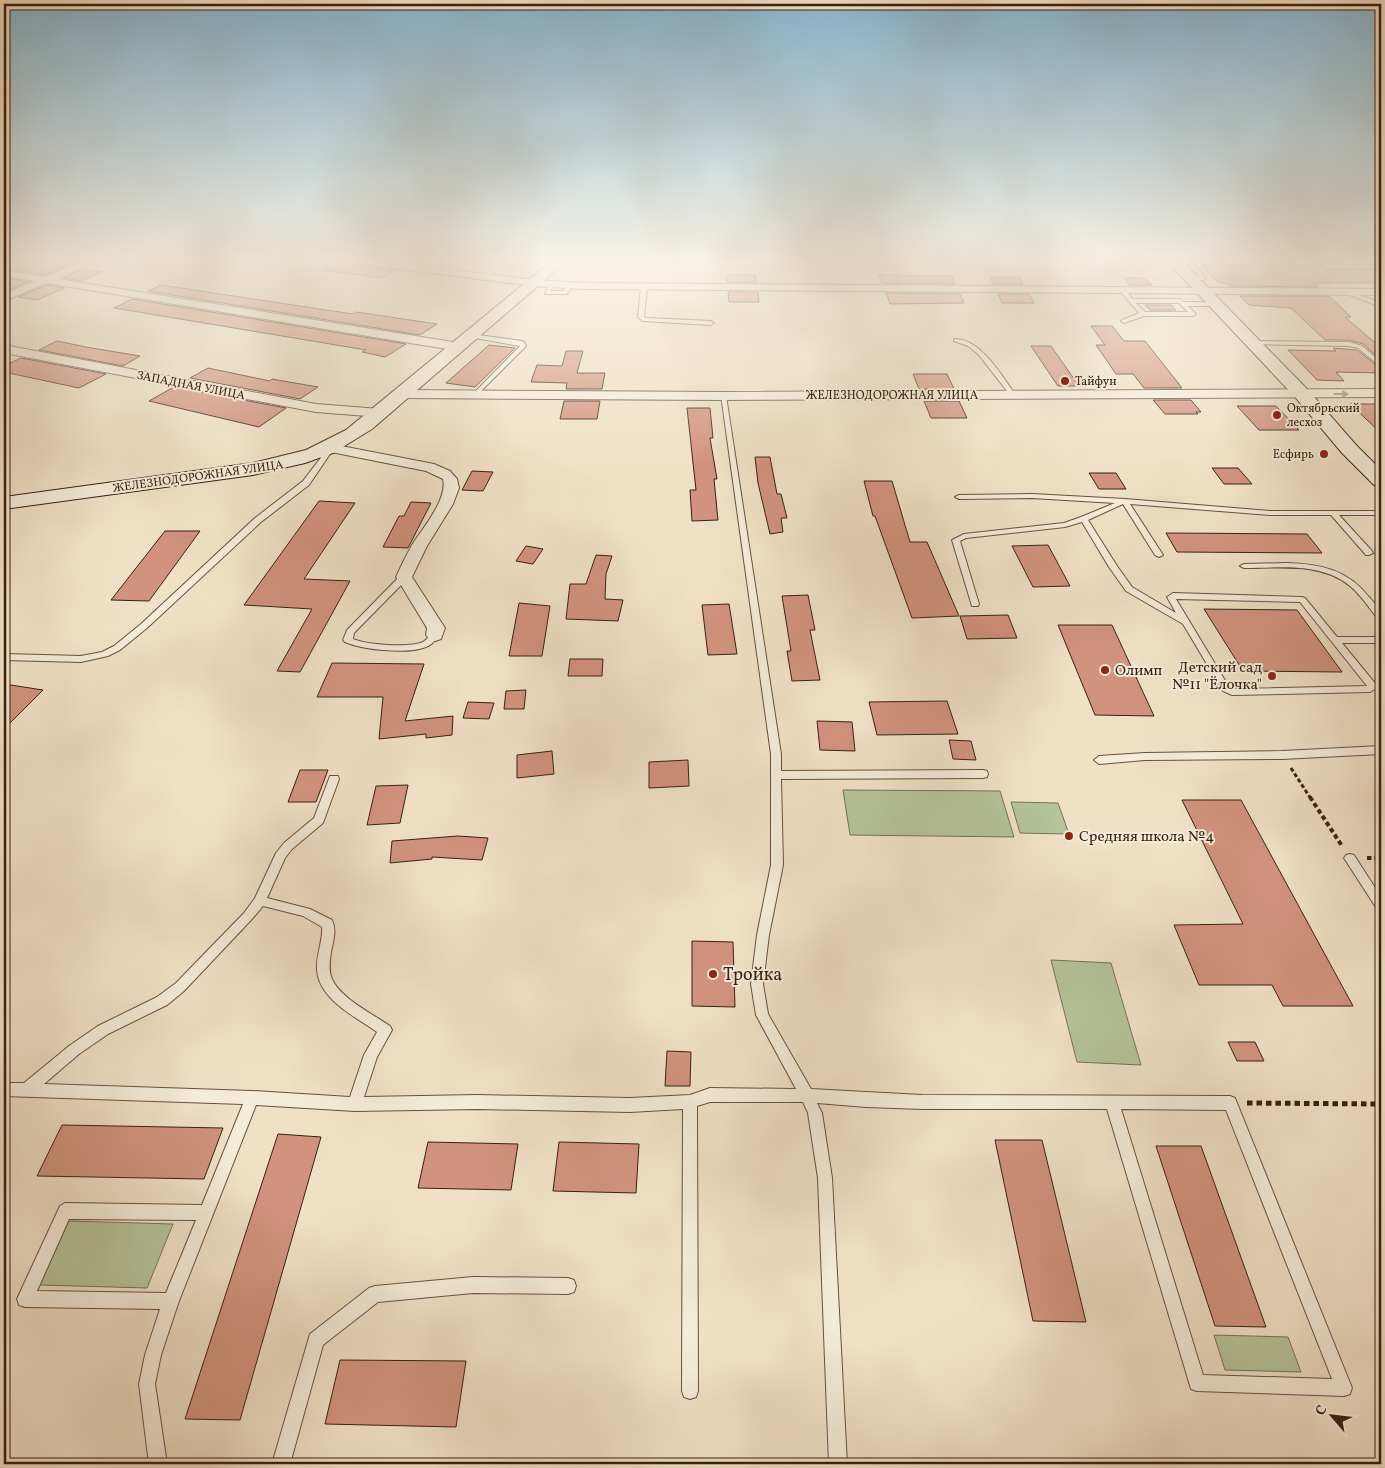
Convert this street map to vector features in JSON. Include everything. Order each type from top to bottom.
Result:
[{"type":"main road","name":"ЖЕЛЕЗНОДОРОЖНАЯ УЛИЦА","points":[[4,503],[253,469],[292,462],[331,448],[352,436],[483,329]]},
{"type":"main road","points":[[1238,329],[1302,394],[1349,449],[1381,481]]},
{"type":"street","points":[[375,329],[465,342]]},
{"type":"street","name":"ЗАПАДНАЯ УЛИЦА","points":[[4,349],[316,408],[380,413]]},
{"type":"street","name":"ЖЕЛЕЗНОДОРОЖНАЯ УЛИЦА","points":[[403,394],[723,396],[1381,393]]},
{"type":"street","points":[[331,448],[440,470],[452,482],[448,497],[420,544],[404,577],[436,628],[435,635]]},
{"type":"lane","points":[[956,340],[980,353],[1013,395]]},
{"type":"lane","points":[[465,342],[522,343],[524,346],[475,395]]},
{"type":"lane","points":[[1252,343],[1349,344],[1360,346],[1381,364]]},
{"type":"lane","points":[[723,396],[775,744],[777,775],[777,865],[763,935],[757,984],[762,1015],[807,1095],[815,1113],[825,1178],[838,1464]]},
{"type":"lane","points":[[4,657],[81,659],[105,654],[117,648],[144,626],[258,520],[306,483],[331,448]]},
{"type":"lane","points":[[959,496],[1032,496],[1125,501],[1270,513],[1381,513]]},
{"type":"lane","points":[[974,604],[956,540],[964,536],[1065,525],[1125,501]]},
{"type":"lane","points":[[1125,501],[1159,555]]},
{"type":"lane","points":[[1334,514],[1369,554]]},
{"type":"lane","points":[[1084,519],[1113,567],[1129,589],[1186,622]]},
{"type":"lane","points":[[1244,566],[1296,566],[1324,569],[1342,576],[1354,585],[1381,617]]},
{"type":"lane","points":[[404,577],[350,632],[348,640],[356,646],[375,648],[424,645],[435,635]]},
{"type":"lane","points":[[1170,597],[1302,600],[1373,687],[1370,689],[1232,692],[1226,689],[1186,622],[1170,597]]},
{"type":"lane","points":[[1335,640],[1381,640]]},
{"type":"lane","points":[[1100,760],[1145,755],[1283,755],[1353,749],[1381,750]]},
{"type":"lane","points":[[777,775],[983,774]]},
{"type":"lane","points":[[26,1090],[74,1050],[103,1030],[162,1001],[180,987],[260,901],[280,856],[288,846],[319,820],[334,779]]},
{"type":"lane","points":[[1350,858],[1381,906]]},
{"type":"lane","points":[[260,901],[306,912],[328,924],[329,934],[323,969],[324,980],[332,992],[385,1030],[371,1055],[355,1104]]},
{"type":"lane","points":[[4,1089],[252,1098],[355,1104],[478,1102],[630,1105],[690,1102],[710,1095],[807,1095],[922,1102],[1112,1102],[1230,1103],[1344,1388],[1197,1383],[1112,1102]]},
{"type":"lane","points":[[158,1464],[147,1384],[153,1355],[171,1301],[252,1098]]},
{"type":"lane","points":[[690,1102],[690,1391]]},
{"type":"lane","points":[[171,1301],[25,1299],[64,1211],[207,1213]]},
{"type":"lane","points":[[281,1464],[316,1340],[375,1294],[472,1285],[568,1286]]},
{"type":"path","points":[[1283,755],[1350,858],[1381,858]]},
{"type":"path","points":[[1230,1103],[1381,1104]]},
{"type":"green space","points":[[843,790],[1000,791],[1014,837],[850,835]]},
{"type":"green space","points":[[1011,802],[1058,803],[1069,834],[1020,833]]},
{"type":"green space","points":[[1051,960],[1111,963],[1141,1065],[1077,1062]]},
{"type":"green space","points":[[69,1221],[173,1224],[147,1288],[39,1285]]},
{"type":"green space","points":[[1214,1335],[1288,1337],[1301,1372],[1225,1370]]},
{"type":"building","points":[[237,329],[312,329],[406,344],[385,357],[362,352],[366,350]]},
{"type":"building","points":[[380,329],[430,329],[420,335]]},
{"type":"building","points":[[1093,329],[1114,329],[1124,341],[1145,341],[1182,388],[1144,388],[1133,374],[1116,374],[1096,345],[1105,345]]},
{"type":"building","points":[[1313,329],[1358,329],[1381,348],[1381,360],[1363,344],[1349,340],[1325,340]]},
{"type":"building","points":[[57,341],[140,356],[123,366],[39,350]]},
{"type":"building","points":[[489,345],[515,348],[475,387],[446,383]]},
{"type":"building","points":[[1031,346],[1051,346],[1079,386],[1058,386]]},
{"type":"building","points":[[1333,348],[1357,350],[1381,369],[1381,373],[1336,372],[1344,381],[1317,380],[1288,350],[1336,351]]},
{"type":"building","points":[[566,351],[583,351],[577,373],[605,373],[602,389],[566,389],[567,383],[531,382],[537,365],[562,366]]},
{"type":"building","points":[[21,358],[106,374],[79,388],[4,372],[4,366]]},
{"type":"building","points":[[208,368],[270,381],[272,379],[318,387],[300,399],[190,378]]},
{"type":"building","points":[[913,374],[947,374],[954,389],[919,389]]},
{"type":"building","points":[[174,387],[286,408],[259,427],[149,401]]},
{"type":"building","points":[[1153,400],[1191,400],[1201,412],[1196,412],[1198,414],[1165,414]]},
{"type":"building","points":[[564,401],[600,401],[597,419],[560,419]]},
{"type":"building","points":[[924,401],[959,401],[967,418],[931,418]]},
{"type":"building","points":[[1350,404],[1381,404],[1381,433]]},
{"type":"building","points":[[1237,406],[1276,406],[1299,430],[1259,430]]},
{"type":"building","points":[[687,408],[710,408],[713,438],[710,438],[717,479],[714,479],[718,520],[692,521],[690,490],[696,490]]},
{"type":"building","points":[[755,457],[770,457],[777,494],[781,494],[787,518],[781,518],[783,532],[770,534],[758,483]]},
{"type":"building","points":[[1212,468],[1238,468],[1252,484],[1224,484]]},
{"type":"building","points":[[472,471],[493,472],[483,491],[462,490]]},
{"type":"building","points":[[1089,473],[1116,473],[1126,489],[1099,489]]},
{"type":"building","points":[[864,481],[892,481],[910,542],[927,542],[959,616],[912,618],[875,516],[873,516]]},
{"type":"building","points":[[319,501],[355,503],[304,579],[350,581],[300,672],[277,671],[312,609],[244,605]]},
{"type":"building","points":[[411,502],[431,503],[408,548],[383,547],[399,516],[404,516]]},
{"type":"building","points":[[165,531],[200,531],[149,601],[111,600]]},
{"type":"building","points":[[1166,533],[1307,534],[1322,553],[1177,552]]},
{"type":"building","points":[[1048,545],[1070,586],[1033,587],[1012,546]]},
{"type":"building","points":[[526,546],[543,549],[533,564],[516,561]]},
{"type":"building","points":[[596,555],[612,556],[606,574],[605,599],[623,600],[618,621],[566,619],[570,584],[586,584]]},
{"type":"building","points":[[808,595],[815,630],[810,630],[820,680],[792,681],[787,651],[791,651],[782,596]]},
{"type":"building","points":[[519,603],[550,606],[542,656],[509,656]]},
{"type":"building","points":[[729,604],[737,654],[708,655],[702,605]]},
{"type":"building","points":[[1204,609],[1297,610],[1342,672],[1243,671]]},
{"type":"building","points":[[1008,615],[1017,638],[967,639],[960,616]]},
{"type":"building","name":"Олимп","points":[[1058,625],[1112,625],[1154,716],[1095,715]]},
{"type":"building","points":[[570,659],[603,659],[602,676],[568,676]]},
{"type":"building","points":[[332,663],[424,664],[405,721],[453,716],[452,735],[426,738],[426,734],[379,739],[383,697],[317,697]]},
{"type":"building","points":[[4,684],[43,690],[4,729]]},
{"type":"building","points":[[526,690],[524,709],[504,709],[506,691]]},
{"type":"building","points":[[947,701],[958,734],[877,735],[869,702]]},
{"type":"building","points":[[468,702],[494,703],[489,719],[463,718]]},
{"type":"building","points":[[817,721],[852,722],[855,751],[820,750]]},
{"type":"building","points":[[949,740],[971,741],[976,760],[953,759]]},
{"type":"building","points":[[552,751],[554,774],[517,778],[517,755]]},
{"type":"building","points":[[688,760],[689,786],[649,788],[649,762]]},
{"type":"building","points":[[300,770],[328,770],[316,802],[288,802]]},
{"type":"building","points":[[408,785],[400,823],[367,825],[376,786]]},
{"type":"building","name":"Средняя школа №4","points":[[1182,800],[1241,800],[1353,1006],[1283,1006],[1272,985],[1199,985],[1174,925],[1243,924]]},
{"type":"building","points":[[458,836],[488,838],[482,860],[432,857],[432,859],[390,863],[392,841]]},
{"type":"building","name":"Тройка","points":[[692,941],[733,942],[735,1007],[692,1006]]},
{"type":"building","points":[[1228,1042],[1255,1042],[1264,1061],[1237,1061]]},
{"type":"building","points":[[667,1051],[691,1052],[690,1086],[665,1086]]},
{"type":"building","points":[[62,1125],[223,1128],[204,1179],[37,1176]]},
{"type":"building","points":[[278,1134],[321,1137],[240,1420],[185,1419]]},
{"type":"building","points":[[995,1140],[1042,1140],[1086,1322],[1033,1321]]},
{"type":"building","points":[[428,1142],[518,1144],[511,1190],[418,1188]]},
{"type":"building","points":[[559,1142],[639,1144],[636,1193],[553,1191]]},
{"type":"building","points":[[1156,1146],[1201,1146],[1266,1327],[1215,1326]]},
{"type":"building","points":[[340,1360],[466,1361],[456,1427],[325,1424]]},
{"type":"place","name":"Тайфун","points":[[1065,381]]},
{"type":"place","name":"Октябрьский лесхоз","points":[[1277,415]]},
{"type":"place","name":"Есфирь","points":[[1324,454]]},
{"type":"place","name":"Олимп","points":[[1105,670]]},
{"type":"place","name":"Детский сад №11 \"Ёлочка\"","points":[[1272,676]]},
{"type":"place","name":"Средняя школа №4","points":[[1069,836]]},
{"type":"place","name":"Тройка","points":[[713,974]]}]
